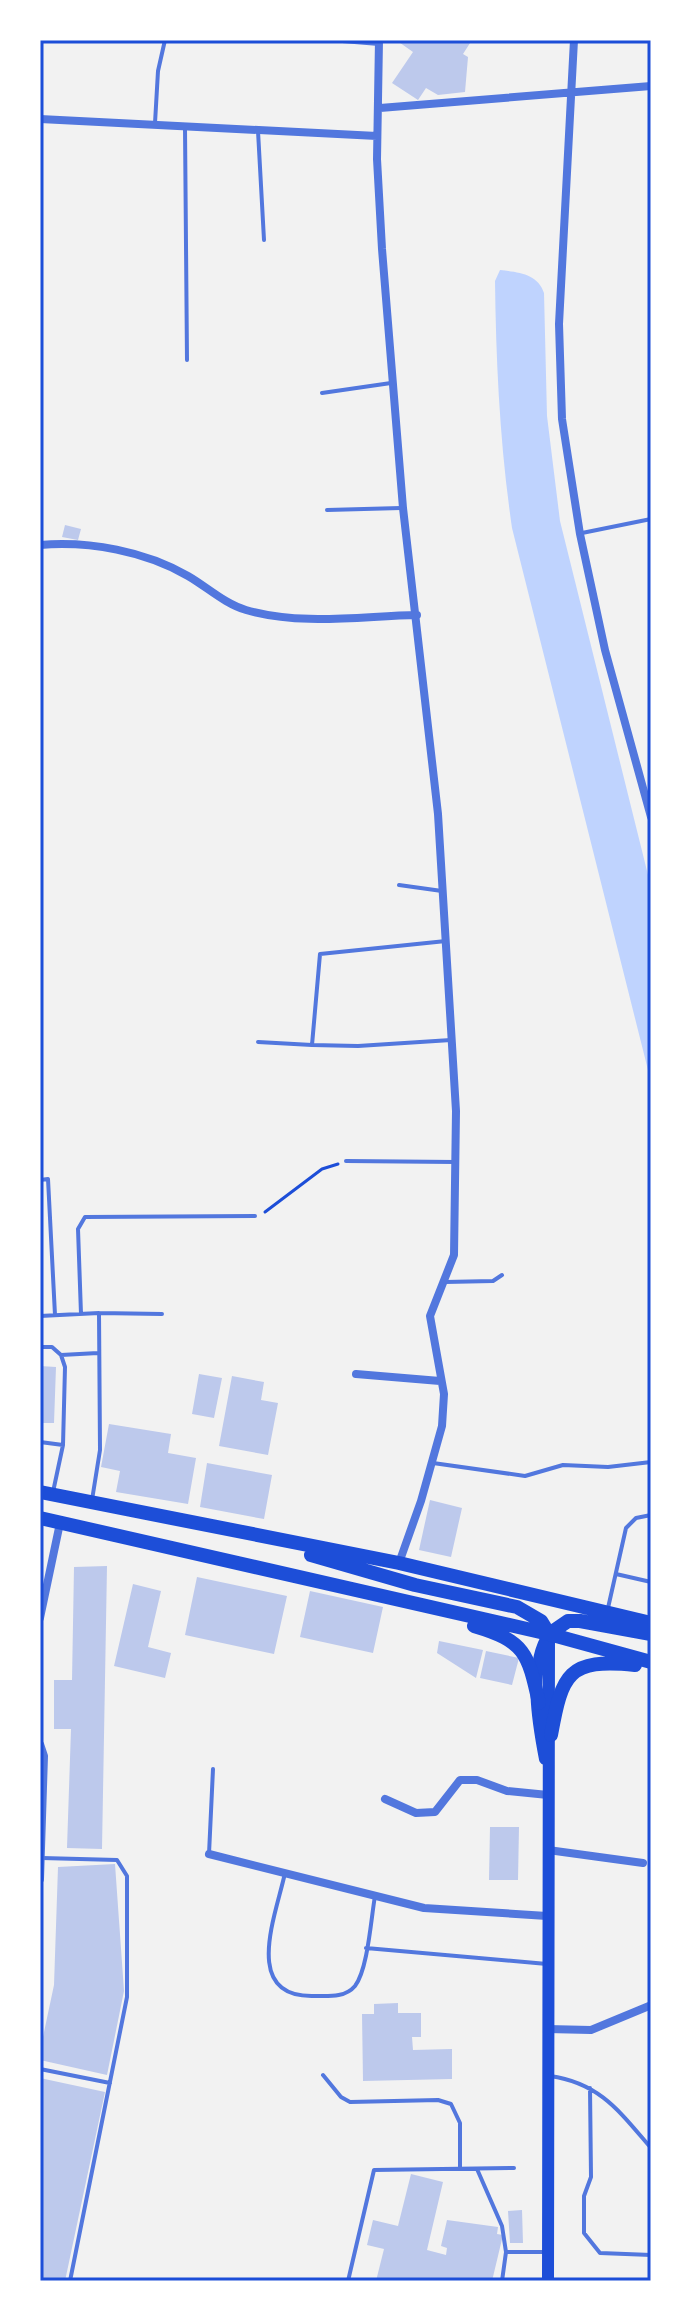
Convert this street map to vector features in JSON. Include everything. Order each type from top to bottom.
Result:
[{"type":"main road","points":[[46,1493],[245,1535],[399,1563],[651,1623]]},
{"type":"main road","points":[[40,1518],[549,1634],[651,1664]]},
{"type":"main road","points":[[245,1535],[415,1585],[517,1607],[541,1621],[549,1634],[548,2281]]},
{"type":"main road","points":[[398,1599],[516,1642],[531,1668],[539,1703]]},
{"type":"main road","points":[[548,1789],[539,1703],[539,1656],[549,1634],[568,1621],[651,1634]]},
{"type":"main road","points":[[551,1735],[559,1691],[576,1669],[603,1661],[651,1664]]},
{"type":"street","points":[[574,40],[559,324],[562,419],[580,534],[605,650],[651,817]]},
{"type":"street","points":[[379,42],[380,108],[377,136],[392,383],[444,891],[456,1162],[456,1236],[445,1282],[430,1316],[444,1406],[433,1463],[399,1563]]},
{"type":"street","points":[[380,108],[651,86]]},
{"type":"street","points":[[40,119],[377,136]]},
{"type":"street","points":[[40,545],[65,543],[151,558],[190,577],[233,605],[284,617],[311,620],[417,615]]},
{"type":"street","points":[[356,1374],[440,1381]]},
{"type":"street","points":[[40,1618],[60,1523]]},
{"type":"street","points":[[40,1744],[44,1756],[40,1879]]},
{"type":"street","points":[[385,1799],[416,1813],[435,1812],[460,1780],[548,1789]]},
{"type":"street","points":[[548,1850],[643,1863]]},
{"type":"street","points":[[209,1854],[424,1908],[470,1914],[547,1916]]},
{"type":"street","points":[[547,2029],[591,2030],[649,2006]]},
{"type":"lane","points":[[155,123],[158,71],[165,40]]},
{"type":"lane","points":[[330,40],[379,42]]},
{"type":"lane","points":[[185,126],[187,360]]},
{"type":"lane","points":[[258,131],[264,240]]},
{"type":"lane","points":[[322,393],[392,383]]},
{"type":"lane","points":[[327,510],[403,508]]},
{"type":"lane","points":[[580,534],[651,519]]},
{"type":"lane","points":[[399,885],[444,891]]},
{"type":"lane","points":[[312,1045],[320,954],[446,941]]},
{"type":"lane","points":[[258,1042],[358,1046],[451,1040]]},
{"type":"lane","points":[[346,1161],[456,1162]]},
{"type":"lane","points":[[40,1180],[48,1179],[55,1315]]},
{"type":"lane","points":[[81,1314],[78,1229],[85,1217],[255,1216]]},
{"type":"lane","points":[[445,1282],[493,1281],[502,1275]]},
{"type":"lane","points":[[91,1503],[100,1450],[99,1313]]},
{"type":"lane","points":[[40,1316],[162,1314]]},
{"type":"lane","points":[[40,1347],[52,1347],[61,1355],[65,1367],[63,1445],[46,1493]]},
{"type":"lane","points":[[61,1355],[99,1353]]},
{"type":"lane","points":[[40,1442],[63,1445]]},
{"type":"lane","points":[[433,1463],[525,1476],[563,1465],[608,1467],[651,1462]]},
{"type":"lane","points":[[607,1611],[630,1522],[651,1515]]},
{"type":"lane","points":[[616,1574],[651,1582]]},
{"type":"lane","points":[[209,1854],[213,1769]]},
{"type":"lane","points":[[41,1858],[110,1859],[126,1869],[127,1997],[70,2281]]},
{"type":"lane","points":[[285,1873],[267,1960],[280,1986],[299,1997],[347,1993],[361,1975],[375,1896]]},
{"type":"lane","points":[[366,1948],[547,1964]]},
{"type":"lane","points":[[40,2069],[110,2083]]},
{"type":"lane","points":[[323,2075],[341,2097],[350,2102],[438,2100],[451,2104],[460,2123],[460,2169]]},
{"type":"lane","points":[[547,2075],[575,2079],[590,2088],[633,2122],[651,2148]]},
{"type":"lane","points":[[590,2088],[591,2177],[584,2196],[584,2233],[600,2253],[651,2255]]},
{"type":"lane","points":[[348,2281],[374,2170],[514,2168]]},
{"type":"lane","points":[[477,2169],[502,2226],[506,2252],[502,2281]]},
{"type":"lane","points":[[506,2252],[548,2252]]},
{"type":"path","points":[[255,1216],[271,1210],[322,1169],[346,1161]]},
{"type":"water","points":[[500,270],[532,278],[544,293],[547,416],[560,521],[651,887],[651,1082],[512,528],[498,374],[495,281]]},
{"type":"building","points":[[396,40],[472,40],[463,54],[468,57],[465,92],[438,95],[426,88],[418,100],[392,83],[413,52]]},
{"type":"building","points":[[65,525],[81,529],[78,540],[62,537]]},
{"type":"building","points":[[40,1366],[56,1367],[54,1423],[40,1423]]},
{"type":"building","points":[[199,1374],[222,1378],[214,1418],[192,1414]]},
{"type":"building","points":[[232,1376],[264,1382],[261,1400],[278,1403],[268,1455],[219,1446]]},
{"type":"building","points":[[109,1424],[171,1434],[168,1453],[196,1458],[188,1504],[116,1492],[120,1471],[101,1467]]},
{"type":"building","points":[[207,1463],[272,1475],[264,1519],[200,1507]]},
{"type":"building","points":[[430,1500],[462,1508],[451,1557],[419,1550]]},
{"type":"building","points":[[107,1566],[102,1849],[67,1848],[71,1729],[54,1729],[54,1680],[72,1680],[74,1567]]},
{"type":"building","points":[[197,1577],[287,1596],[274,1654],[185,1635]]},
{"type":"building","points":[[133,1584],[161,1591],[148,1647],[171,1653],[165,1678],[114,1666]]},
{"type":"building","points":[[310,1591],[383,1607],[373,1653],[300,1637]]},
{"type":"building","points":[[439,1641],[483,1650],[476,1678],[437,1653]]},
{"type":"building","points":[[486,1651],[519,1658],[512,1685],[480,1678]]},
{"type":"building","points":[[490,1827],[519,1827],[518,1880],[489,1880]]},
{"type":"building","points":[[115,1864],[124,1991],[107,2075],[40,2060],[40,2051],[54,1985],[58,1867]]},
{"type":"building","points":[[398,2003],[398,2013],[421,2013],[421,2037],[412,2037],[413,2050],[452,2049],[452,2079],[363,2081],[362,2014],[374,2014],[374,2004]]},
{"type":"building","points":[[40,2078],[105,2092],[65,2281],[40,2281]]},
{"type":"building","points":[[411,2174],[443,2182],[427,2250],[446,2255],[447,2248],[441,2246],[447,2220],[498,2227],[497,2234],[503,2235],[492,2281],[376,2281],[384,2249],[367,2245],[373,2220],[398,2226]]},
{"type":"building","points":[[522,2210],[523,2243],[510,2243],[508,2211]]}]
